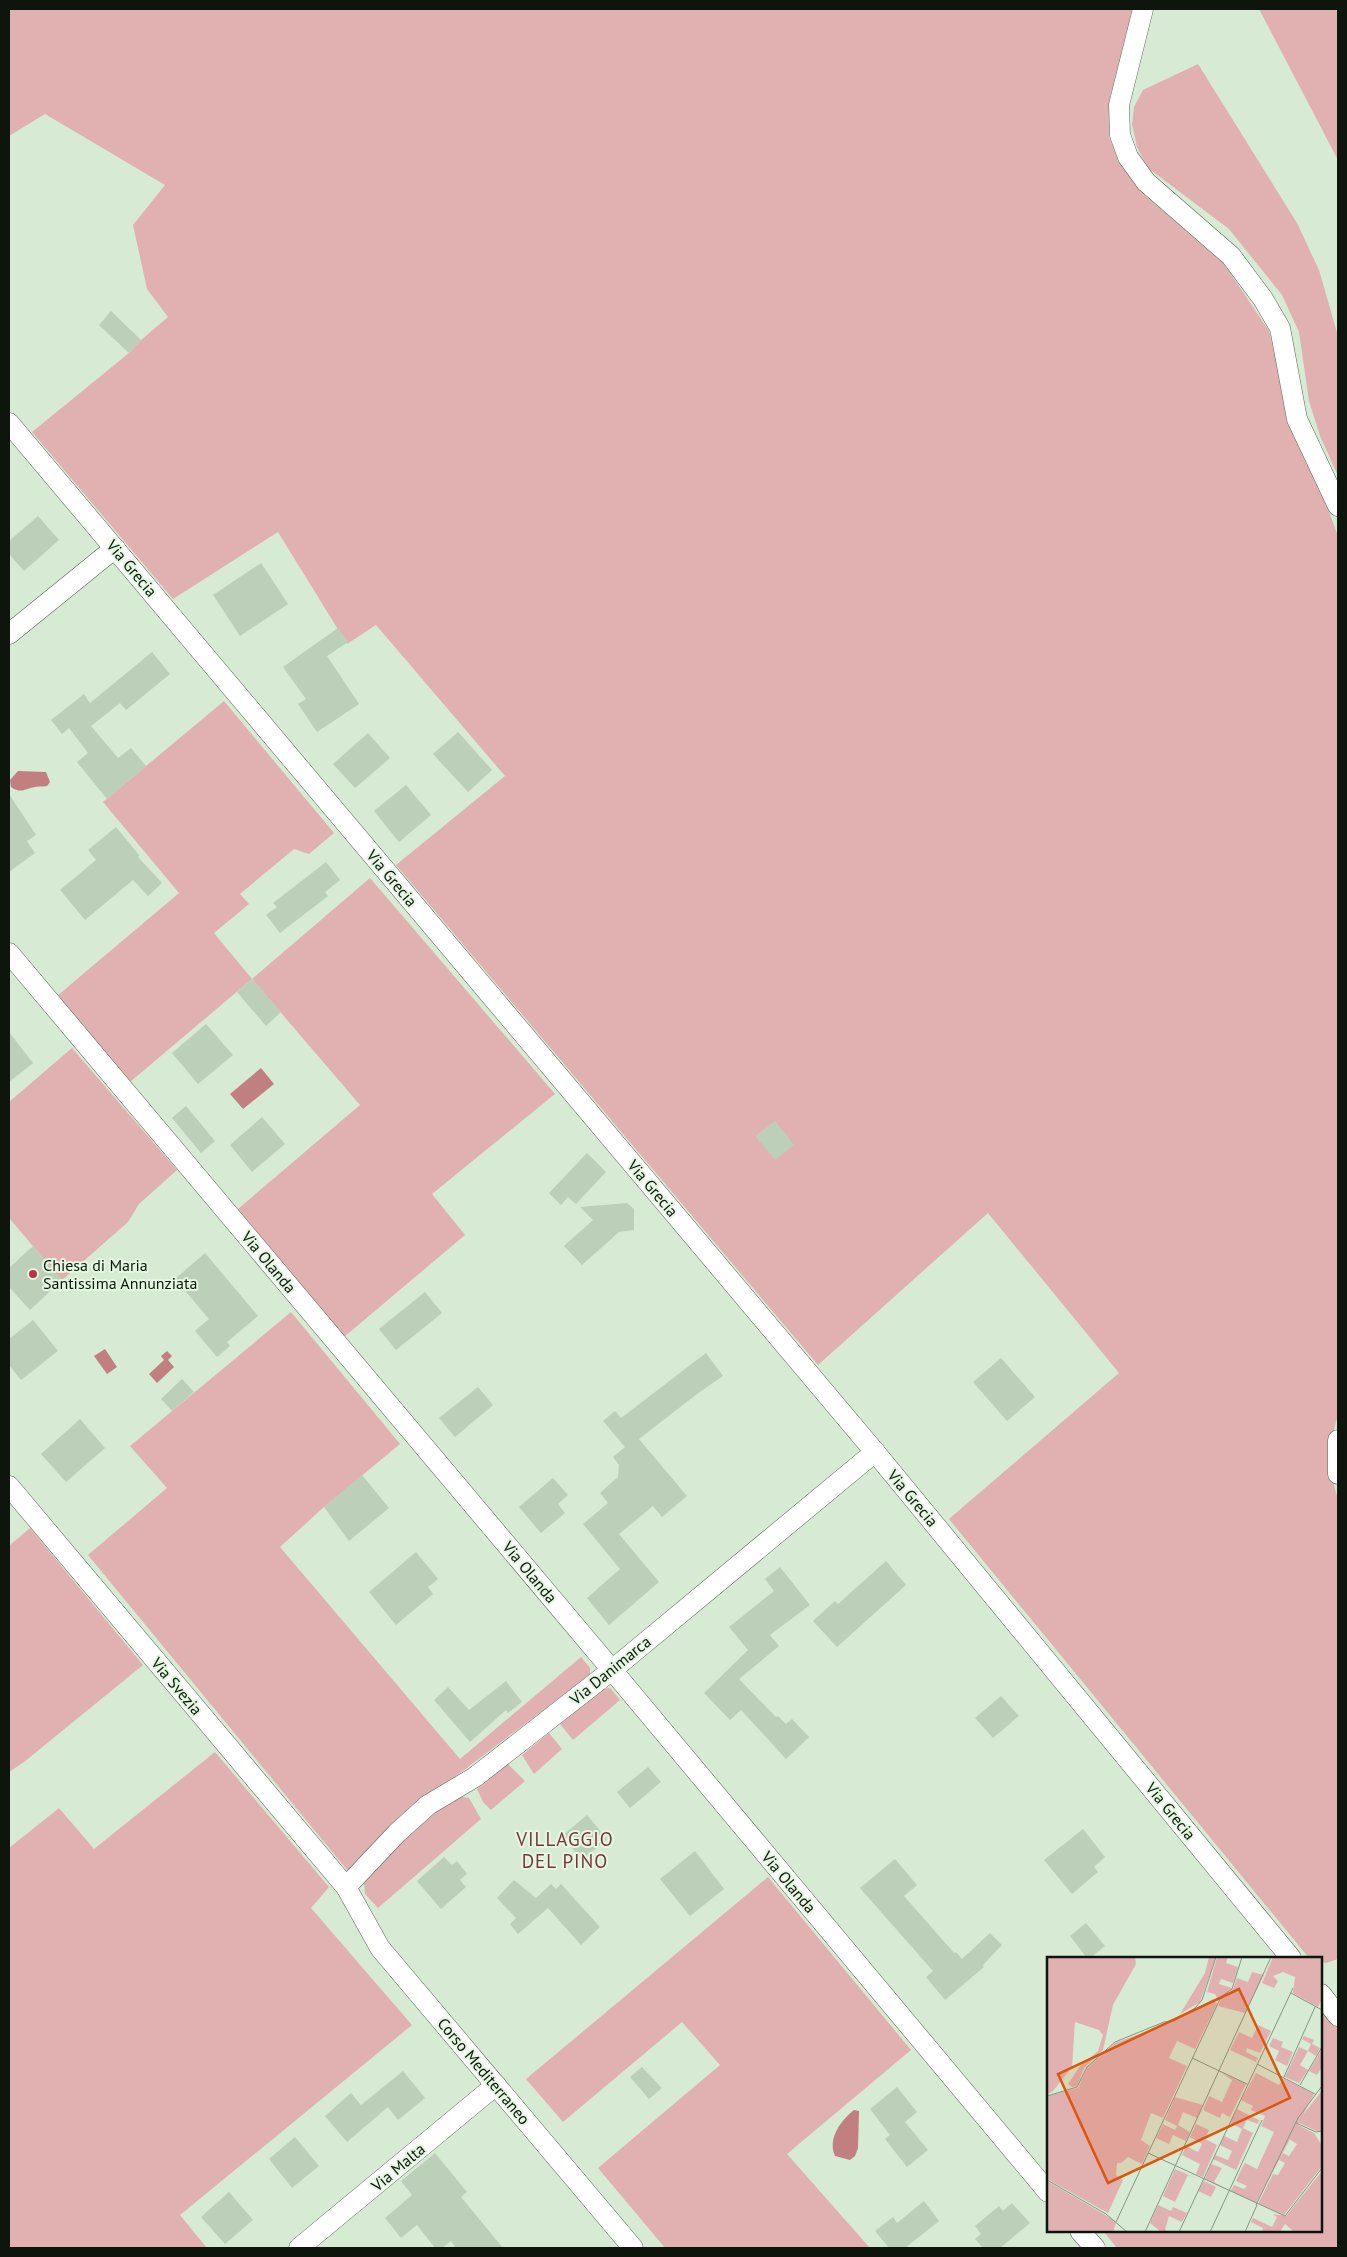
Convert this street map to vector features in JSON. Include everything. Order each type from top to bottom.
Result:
[{"type":"street","points":[[1143,9],[1119,105],[1120,135],[1128,157],[1146,182],[1231,256],[1263,299],[1280,328],[1297,419],[1338,506]]},
{"type":"street","name":"Via Grecia","points":[[9,423],[875,1452],[1290,1957]]},
{"type":"street","points":[[9,634],[115,548]]},
{"type":"street","name":"Via Olanda","points":[[9,953],[1047,2191]]},
{"type":"street","points":[[1338,1440],[1338,1474]]},
{"type":"street","name":"Via Danimarca","points":[[346,1887],[397,1832],[428,1804],[475,1778],[612,1670],[875,1452]]},
{"type":"street","name":"Via Svezia","points":[[9,1486],[346,1887]]},
{"type":"street","name":"Corso Mediterraneo","points":[[346,1887],[380,1948],[633,2248]]},
{"type":"street","points":[[1322,1995],[1338,2016]]},
{"type":"street","name":"Via Malta","points":[[300,2248],[496,2085]]},
{"type":"street","points":[[1081,2232],[1095,2248]]},
{"type":"shaded area","points":[[9,9],[1134,9],[1110,97],[1109,137],[1122,167],[1142,193],[1223,262],[1269,331],[1282,384],[1338,536],[1338,1415],[1332,1438],[1330,1457],[1332,1477],[1338,1499],[1338,1959],[1326,1963],[1322,1962],[1322,1957],[1308,1957],[949,1519],[1119,1373],[988,1213],[818,1365],[396,865],[505,776],[376,625],[347,644],[278,532],[173,599],[32,432],[129,353],[168,317],[147,289],[133,225],[165,185],[45,114],[9,136]]},
{"type":"shaded area","points":[[1259,9],[1338,9],[1338,160]]},
{"type":"shaded area","points":[[1198,64],[1297,223],[1319,270],[1338,336],[1338,476],[1320,436],[1309,401],[1299,332],[1282,295],[1229,229],[1148,168],[1137,147],[1132,124],[1134,107],[1143,90]]},
{"type":"shaded area","points":[[224,701],[334,833],[309,854],[294,849],[240,894],[249,904],[214,933],[252,979],[130,1082],[57,996],[179,893],[103,802]]},
{"type":"shaded area","points":[[18,771],[46,772],[50,782],[47,786],[17,790],[11,787],[10,780]]},
{"type":"shaded area","points":[[370,878],[555,1094],[432,1194],[465,1235],[344,1337],[238,1209],[360,1105],[252,979]]},
{"type":"shaded area","points":[[72,1048],[177,1170],[139,1204],[128,1222],[62,1280],[9,1218],[9,1102]]},
{"type":"shaded area","points":[[261,1068],[274,1084],[243,1109],[230,1094]]},
{"type":"shaded area","points":[[291,1312],[400,1444],[324,1507],[280,1547],[460,1759],[581,1657],[590,1668],[590,1675],[415,1807],[348,1871],[88,1555],[167,1488],[130,1446]]},
{"type":"shaded area","points":[[105,1349],[117,1367],[107,1374],[94,1356]]},
{"type":"shaded area","points":[[167,1351],[172,1356],[168,1360],[174,1367],[157,1383],[149,1374],[164,1360],[161,1356]]},
{"type":"shaded area","points":[[30,1528],[143,1665],[24,1762],[9,1772],[9,1546]]},
{"type":"shaded area","points":[[610,1688],[620,1700],[573,1740],[560,1724],[603,1689]]},
{"type":"shaded area","points":[[549,1733],[562,1749],[534,1774],[522,1755]]},
{"type":"shaded area","points":[[215,1752],[329,1887],[311,1908],[412,2025],[180,2215],[207,2248],[9,2248],[9,1848],[59,1808],[94,1849]]},
{"type":"shaded area","points":[[508,1764],[525,1781],[491,1810],[483,1802],[477,1789]]},
{"type":"shaded area","points":[[457,1796],[469,1798],[481,1819],[378,1908],[365,1894],[364,1883],[403,1834]]},
{"type":"shaded area","points":[[768,1877],[911,2050],[787,2154],[870,2248],[665,2248],[598,2168],[720,2065],[682,2022],[563,2122],[526,2079]]},
{"type":"shaded area","points":[[1322,2006],[1338,2026],[1338,2248],[1117,2248],[1104,2232],[1322,2232]]},
{"type":"shaded area","points":[[854,2110],[859,2111],[858,2148],[855,2156],[850,2160],[835,2156],[833,2143],[840,2124]]},
{"type":"building","points":[[111,311],[141,340],[129,353],[99,325]]},
{"type":"building","points":[[38,516],[59,540],[24,571],[9,554],[9,541]]},
{"type":"building","points":[[261,563],[288,604],[240,636],[213,595]]},
{"type":"building","points":[[338,628],[348,642],[327,656],[359,704],[317,732],[298,704],[306,699],[283,667]]},
{"type":"building","points":[[152,652],[170,674],[126,710],[120,703],[91,726],[118,758],[131,748],[146,766],[107,799],[77,762],[88,753],[69,728],[62,734],[51,720],[84,694],[90,703]]},
{"type":"building","points":[[458,732],[492,770],[468,792],[433,754]]},
{"type":"building","points":[[368,733],[390,758],[355,788],[333,764]]},
{"type":"building","points":[[406,785],[431,815],[399,842],[374,811]]},
{"type":"building","points":[[9,794],[36,835],[27,841],[35,853],[9,872]]},
{"type":"building","points":[[116,827],[139,855],[138,857],[162,883],[148,896],[133,880],[85,920],[60,890],[96,860],[88,850]]},
{"type":"building","points":[[326,862],[340,880],[325,892],[328,896],[280,933],[266,915],[277,907],[273,903]]},
{"type":"building","points":[[252,979],[281,1012],[266,1026],[237,992]]},
{"type":"building","points":[[206,1024],[233,1055],[198,1084],[172,1053]]},
{"type":"building","points":[[9,1032],[33,1063],[9,1082]]},
{"type":"building","points":[[186,1106],[215,1141],[201,1153],[172,1118]]},
{"type":"building","points":[[262,1117],[285,1144],[252,1172],[230,1145]]},
{"type":"building","points":[[775,1121],[794,1145],[775,1160],[755,1136]]},
{"type":"building","points":[[587,1153],[606,1172],[576,1204],[568,1197],[561,1205],[549,1193]]},
{"type":"building","points":[[627,1203],[634,1209],[634,1230],[619,1232],[582,1265],[564,1246],[593,1220],[580,1207]]},
{"type":"building","name":"Chiesa di Maria Santissima Annunziata","points":[[33,1246],[62,1280],[30,1310],[9,1287],[9,1268]]},
{"type":"building","points":[[205,1253],[258,1316],[227,1342],[230,1346],[217,1357],[195,1331],[209,1319],[175,1279]]},
{"type":"building","points":[[425,1292],[442,1313],[396,1350],[379,1329]]},
{"type":"building","points":[[33,1320],[58,1351],[21,1380],[9,1365],[9,1339]]},
{"type":"building","points":[[706,1353],[723,1376],[639,1439],[687,1496],[662,1517],[653,1506],[619,1534],[659,1582],[609,1625],[587,1598],[620,1569],[583,1524],[608,1503],[600,1493],[618,1477],[619,1465],[613,1457],[625,1447],[603,1421],[615,1411],[621,1418]]},
{"type":"building","points":[[1001,1358],[1035,1397],[1007,1421],[973,1382]]},
{"type":"building","points":[[182,1379],[194,1392],[172,1411],[161,1399]]},
{"type":"building","points":[[478,1387],[493,1405],[455,1437],[439,1418]]},
{"type":"building","points":[[80,1419],[105,1448],[66,1482],[41,1454]]},
{"type":"building","points":[[362,1475],[389,1508],[349,1541],[324,1507]]},
{"type":"building","points":[[553,1478],[568,1495],[558,1504],[565,1513],[541,1533],[519,1507]]},
{"type":"building","points":[[416,1552],[438,1579],[428,1587],[433,1594],[396,1625],[369,1592]]},
{"type":"building","points":[[886,1561],[906,1585],[837,1647],[813,1621],[835,1601],[838,1604]]},
{"type":"building","points":[[780,1567],[810,1605],[770,1635],[779,1646],[739,1679],[776,1717],[778,1716],[786,1724],[792,1719],[809,1737],[786,1759],[741,1710],[730,1720],[704,1693],[748,1650],[729,1627],[774,1591],[765,1579]]},
{"type":"building","points":[[506,1681],[522,1702],[508,1713],[506,1710],[470,1742],[434,1700],[448,1687],[469,1710]]},
{"type":"building","points":[[1001,1696],[1019,1716],[993,1738],[975,1718]]},
{"type":"building","points":[[648,1767],[661,1782],[630,1808],[617,1792]]},
{"type":"building","points":[[587,1815],[607,1839],[582,1860],[562,1836]]},
{"type":"building","points":[[1083,1829],[1105,1857],[1094,1867],[1098,1872],[1072,1894],[1044,1860]]},
{"type":"building","points":[[695,1851],[724,1889],[690,1916],[660,1879]]},
{"type":"building","points":[[444,1857],[452,1865],[457,1861],[467,1874],[460,1880],[466,1887],[441,1909],[417,1881]]},
{"type":"building","points":[[895,1859],[917,1885],[904,1896],[954,1953],[956,1952],[962,1959],[990,1933],[1002,1945],[983,1965],[984,1967],[945,2000],[926,1977],[933,1971],[860,1888]]},
{"type":"building","points":[[514,1880],[536,1898],[551,1884],[556,1889],[561,1884],[600,1927],[581,1945],[548,1908],[518,1934],[510,1924],[516,1918],[497,1898]]},
{"type":"building","points":[[1086,1923],[1105,1946],[1091,1957],[1086,1957],[1070,1936]]},
{"type":"building","points":[[642,2067],[662,2088],[649,2099],[630,2077]]},
{"type":"building","points":[[403,2071],[425,2098],[398,2120],[388,2107],[347,2142],[325,2116],[351,2093],[361,2105]]},
{"type":"building","points":[[897,2087],[917,2112],[905,2122],[928,2150],[907,2167],[885,2139],[890,2135],[870,2109]]},
{"type":"building","points":[[295,2137],[319,2166],[292,2188],[269,2159]]},
{"type":"building","points":[[435,2153],[467,2192],[461,2197],[503,2248],[456,2248],[451,2241],[442,2248],[435,2248],[417,2225],[401,2238],[385,2218],[412,2195],[401,2181]]},
{"type":"building","points":[[229,2192],[253,2220],[225,2244],[201,2217]]},
{"type":"building","points":[[924,2201],[939,2221],[905,2248],[889,2248],[875,2231],[893,2217],[897,2223]]},
{"type":"building","points":[[1012,2203],[1030,2223],[1000,2248],[983,2248],[975,2239],[981,2234],[975,2226],[999,2206],[1003,2211]]},
{"type":"place","name":"Chiesa di Maria Santissima Annunziata","points":[[33,1274]]},
{"type":"district","name":"VILLAGGIO DEL PINO","points":[[565,1850]]}]
